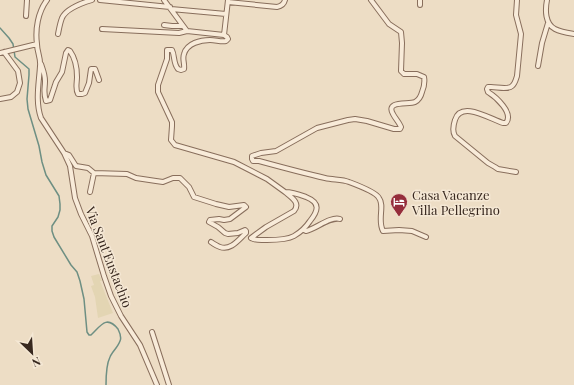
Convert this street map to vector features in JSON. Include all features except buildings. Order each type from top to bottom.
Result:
[{"type":"street","points":[[26,16],[27,0]]},
{"type":"street","name":"Via Sant'Eustachio","points":[[47,0],[40,12],[37,34],[40,64],[38,99],[39,112],[41,118],[64,153],[70,166],[75,198],[92,236],[104,276],[121,316],[140,345],[157,385]]},
{"type":"street","points":[[58,34],[61,21],[67,12],[92,0]]},
{"type":"street","points":[[100,0],[226,14]]},
{"type":"street","points":[[164,0],[187,31]]},
{"type":"street","points":[[224,36],[228,1],[277,8],[281,7],[284,0]]},
{"type":"street","points":[[371,0],[389,24],[401,32],[401,71],[404,74],[417,74],[424,77],[425,85],[419,99],[416,102],[395,104],[392,107],[392,114],[400,125],[400,129],[394,129],[367,120],[348,120],[317,128],[276,151],[261,153],[251,157],[253,161],[259,161],[328,179],[348,182],[361,187],[378,196],[381,201],[380,220],[383,230],[412,231],[426,237]]},
{"type":"street","points":[[420,0],[420,5]]},
{"type":"street","points":[[516,172],[498,169],[488,163],[455,136],[453,130],[455,119],[461,112],[466,111],[475,112],[503,123],[508,121],[508,116],[504,108],[494,96],[488,92],[487,89],[491,86],[508,88],[515,82],[517,76],[521,34],[516,14],[517,0]]},
{"type":"street","points":[[538,66],[543,39],[548,23],[546,11],[547,0]]},
{"type":"street","points":[[548,23],[554,28],[574,34]]},
{"type":"street","points":[[164,25],[183,26]]},
{"type":"street","points":[[102,29],[179,33],[187,31],[228,37],[226,41],[199,41],[187,48],[183,56],[185,66],[184,69],[181,70],[175,65],[174,53],[172,50],[167,50],[167,59],[158,85],[158,92],[172,122],[171,140],[175,145],[234,162],[267,179],[285,192],[295,202],[297,205],[294,211],[266,227],[252,238],[255,240],[293,237],[304,230],[315,215],[317,208],[309,198],[291,192],[285,192]]},
{"type":"street","points":[[0,99],[11,97],[17,92],[20,83],[18,71],[4,52],[37,44]]},
{"type":"street","points":[[40,64],[44,72],[44,95],[46,101],[50,100],[56,82],[62,72],[66,52],[68,50],[72,53],[76,65],[76,91],[78,94],[85,93],[89,83],[91,69],[95,69],[99,80]]},
{"type":"street","name":"Via Sant'Eustachio","points":[[64,153],[69,155],[76,166],[88,168],[94,173],[127,174],[136,178],[163,182],[173,178],[180,178],[189,187],[194,197],[229,207],[244,205],[246,207],[230,219],[210,220],[209,222],[228,234],[245,230],[246,233],[230,247],[220,247],[211,242]]},
{"type":"street","name":"Via Sant'Eustachio","points":[[90,192],[94,173]]},
{"type":"street","points":[[304,230],[308,231],[336,218],[340,219]]},
{"type":"street","points":[[152,332],[169,385]]},
{"type":"shaded area","points":[[99,274],[102,281],[100,281],[113,313],[98,318],[95,297],[91,286],[94,285],[91,276]]},
{"type":"waterway","points":[[0,28],[13,44],[15,57],[29,69],[27,99],[28,109],[46,175],[59,196],[60,210],[58,217],[52,226],[52,231],[71,265],[77,272],[84,299],[87,332],[91,335],[103,323],[110,322],[118,329],[120,335],[121,340],[111,355],[108,363],[106,385]]},
{"type":"place","name":"Casa Vacanze Villa Pellegrino","points":[[399,217]]}]
